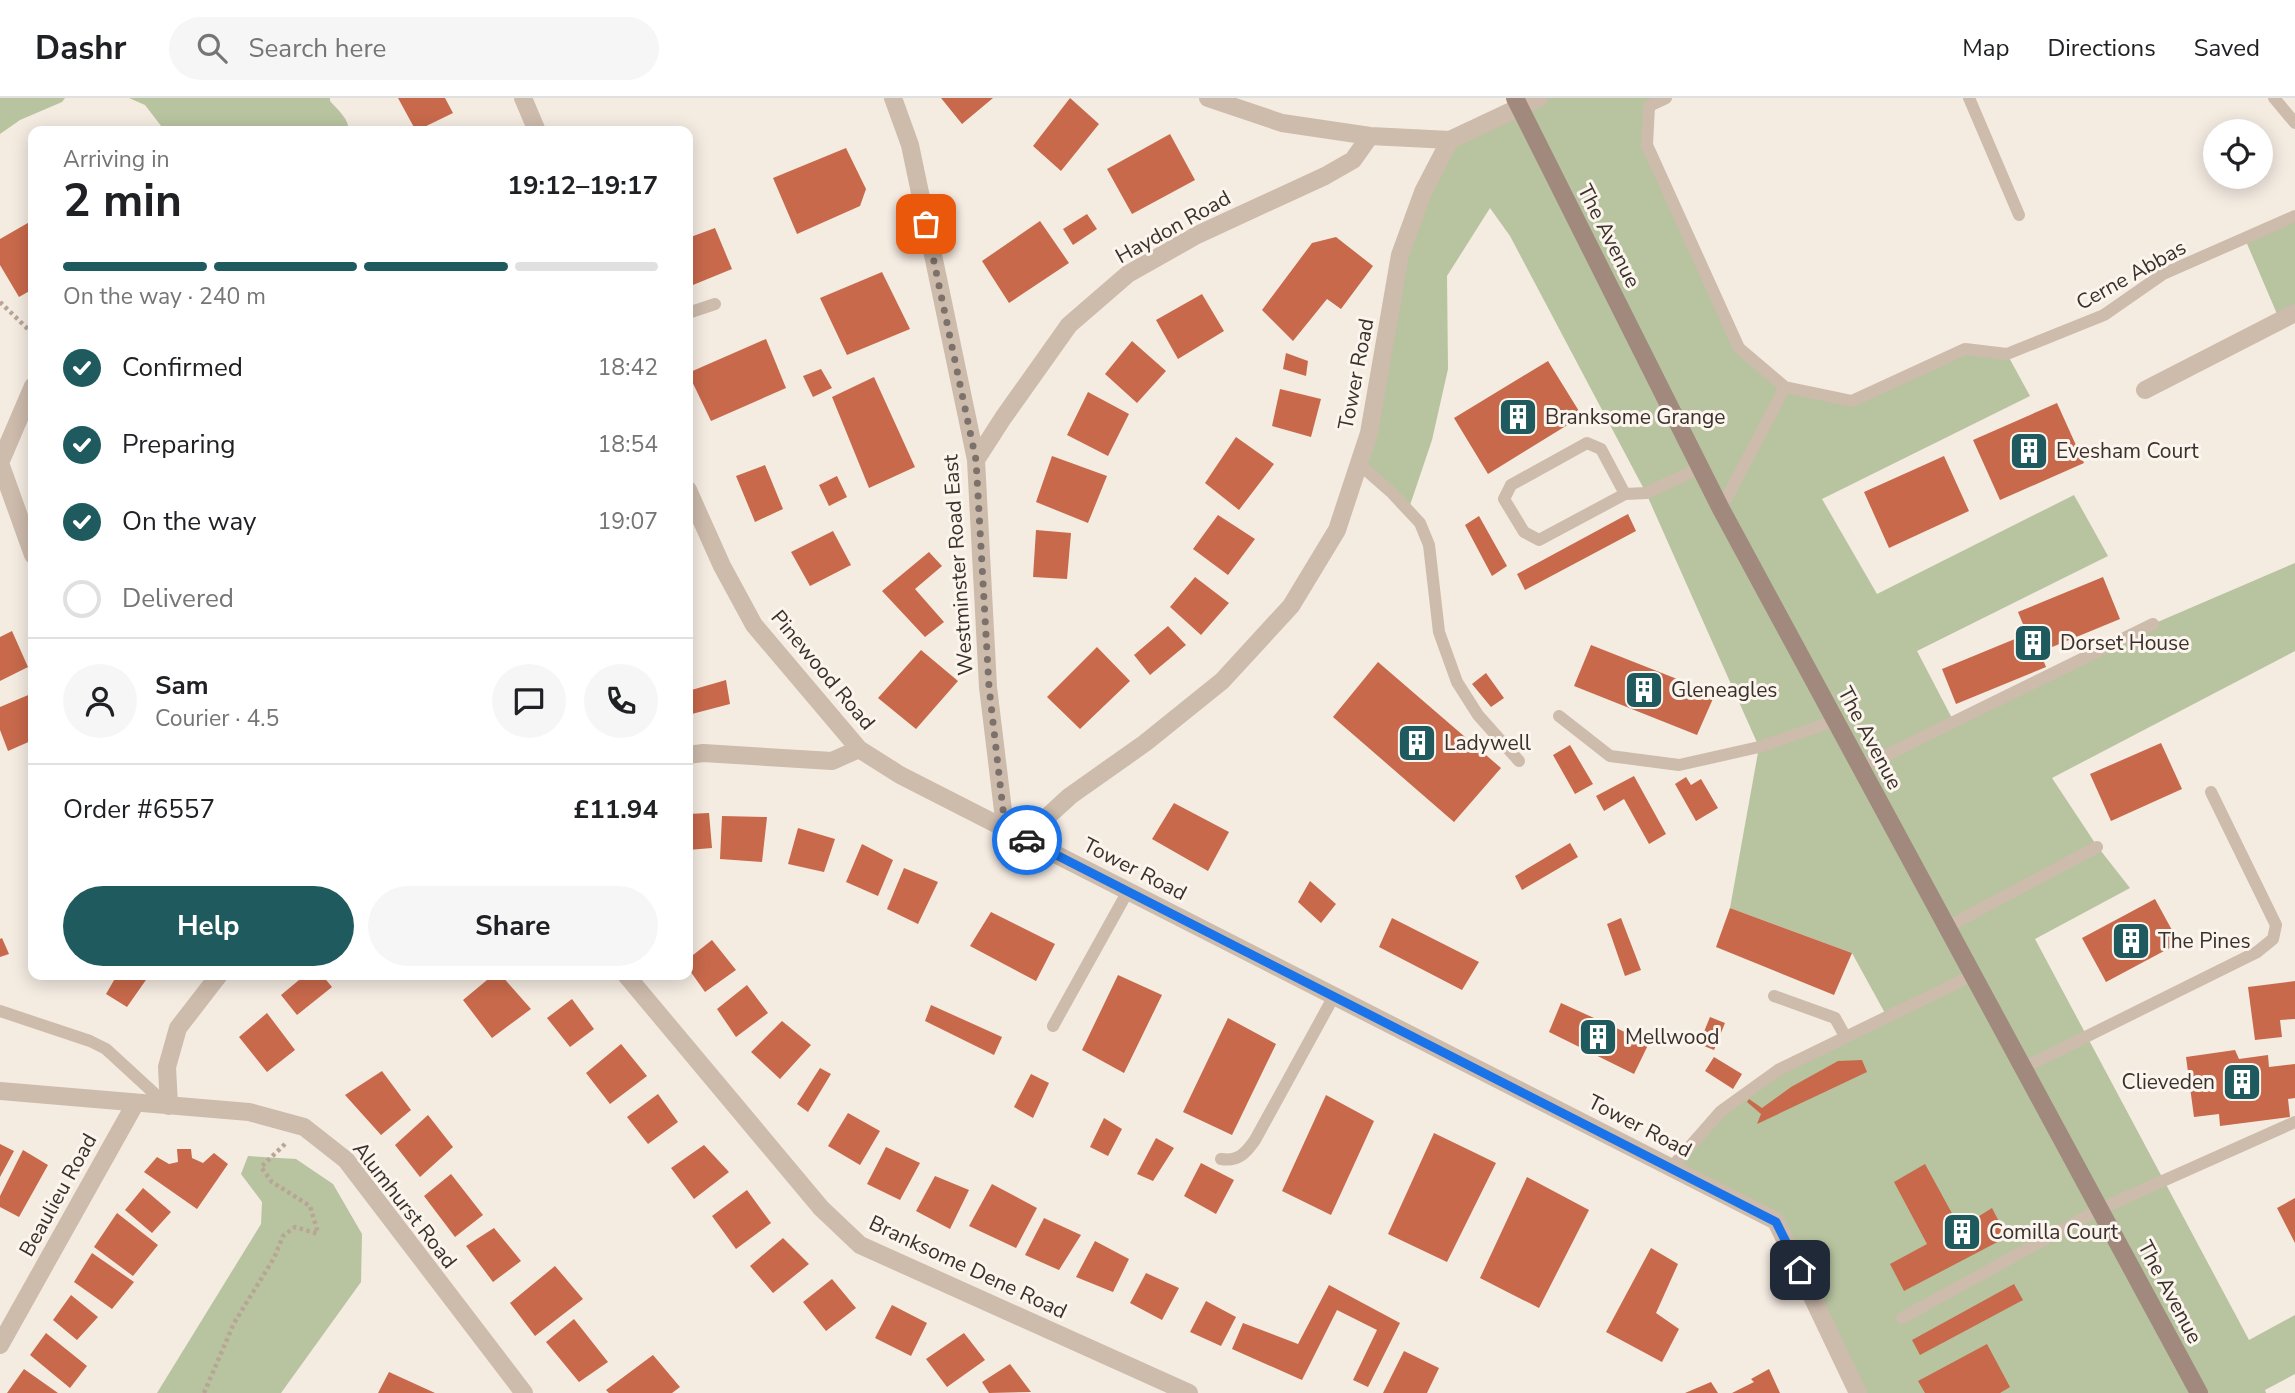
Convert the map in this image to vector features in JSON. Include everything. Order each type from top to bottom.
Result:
[{"type":"main road","name":"The Avenue","points":[[1517,102],[1721,509],[2199,1393]]},
{"type":"street","points":[[523,98],[535,126]]},
{"type":"street","name":"Westminster Road East","points":[[893,98],[910,145],[976,460],[989,687],[1005,827]]},
{"type":"street","points":[[1208,98],[1282,123],[1370,136],[1450,140],[1517,102],[1539,98]]},
{"type":"street","name":"Haydon Road","points":[[976,460],[1069,325],[1128,274],[1197,235],[1325,176],[1353,160],[1370,136]]},
{"type":"street","name":"Tower Road","points":[[1450,140],[1423,192],[1400,256],[1369,433],[1337,530],[1291,606],[1222,681],[1145,743],[1070,796],[1024,838],[1776,1222],[1858,1393]]},
{"type":"street","points":[[2145,390],[2295,313]]},
{"type":"street","points":[[28,398],[0,463],[28,541]]},
{"type":"street","name":"Pinewood Road","points":[[693,501],[722,566],[754,625],[859,749],[900,775],[1024,838]]},
{"type":"street","points":[[693,754],[832,761],[859,749]]},
{"type":"street","points":[[169,1106],[167,1067],[178,1028],[215,980]]},
{"type":"street","name":"Branksome Dene Road","points":[[630,980],[821,1208],[860,1245],[1189,1393]]},
{"type":"street","name":"Alumhurst Road","points":[[0,1091],[249,1112],[304,1127],[346,1160],[524,1393]]},
{"type":"street","name":"Beaulieu Road","points":[[0,1345],[135,1104]]},
{"type":"lane","name":"Cerne Abbas","points":[[1666,98],[1649,106],[1647,145],[1739,348],[1785,387],[1852,401],[1965,349],[2007,354],[2104,315],[2163,274],[2295,216]]},
{"type":"lane","points":[[1969,98],[2019,215]]},
{"type":"lane","points":[[2274,98],[2295,123]]},
{"type":"lane","points":[[693,311],[715,304]]},
{"type":"lane","points":[[1721,509],[1785,387]]},
{"type":"lane","points":[[1625,494],[1601,449],[1587,443],[1511,485],[1504,499],[1524,533],[1539,540],[1625,494],[1646,494],[1700,468]]},
{"type":"lane","points":[[1359,464],[1391,492],[1420,523],[1429,545],[1439,632],[1457,682],[1478,715],[1519,761]]},
{"type":"lane","points":[[1860,768],[2153,624]]},
{"type":"lane","points":[[1559,716],[1610,756],[1679,765],[1759,747],[1835,721]]},
{"type":"lane","points":[[2023,1068],[2257,952],[2273,939],[2276,925],[2211,792]]},
{"type":"lane","points":[[1947,927],[2097,846]]},
{"type":"lane","points":[[1053,1026],[1128,891]]},
{"type":"lane","points":[[1671,1168],[1721,1111],[1777,1070],[1973,975]]},
{"type":"lane","points":[[1221,1159],[1237,1159],[1255,1140],[1334,996]]},
{"type":"lane","points":[[1774,996],[1835,1017],[1845,1036]]},
{"type":"lane","points":[[0,1011],[71,1034],[106,1049],[169,1106]]},
{"type":"lane","points":[[1902,1318],[2100,1209],[2295,1122]]},
{"type":"path","points":[[0,302],[28,329]]},
{"type":"path","points":[[204,1393],[234,1323],[274,1258],[283,1236],[295,1227],[318,1234],[310,1206],[272,1182],[261,1167],[304,1127]]},
{"type":"green space","points":[[0,98],[65,98],[62,102],[20,120],[0,134]]},
{"type":"green space","points":[[129,98],[330,98],[348,126],[161,126],[145,105]]},
{"type":"green space","points":[[1539,98],[1666,98],[1649,106],[1647,146],[1739,348],[1784,387],[1852,401],[1965,349],[2007,354],[2030,396],[1822,499],[1877,594],[2074,495],[2108,556],[1917,651],[1954,722],[2153,624],[2295,563],[2295,651],[2052,778],[2097,846],[2130,888],[2035,939],[2249,1340],[2295,1315],[2295,1374],[2265,1390],[2266,1393],[1858,1393],[1776,1222],[1671,1168],[1721,1111],[1778,1070],[1886,1015],[1852,953],[1730,908],[1759,747],[1646,493],[1510,236],[1490,208],[1447,276],[1448,369],[1432,440],[1408,511],[1359,464],[1400,255],[1450,140]]},
{"type":"green space","points":[[2295,216],[2295,313],[2280,321],[2245,239]]},
{"type":"green space","points":[[248,1156],[296,1159],[333,1184],[362,1234],[361,1282],[281,1393],[157,1393],[261,1224],[262,1202],[241,1174]]},
{"type":"building","points":[[398,98],[445,98],[453,113],[426,126],[413,126]]},
{"type":"building","points":[[941,98],[993,98],[962,124]]},
{"type":"building","points":[[1070,98],[1099,124],[1061,171],[1033,146]]},
{"type":"building","points":[[1170,134],[1195,180],[1132,214],[1107,169]]},
{"type":"building","points":[[846,148],[866,189],[860,206],[797,234],[773,178]]},
{"type":"building","points":[[1087,214],[1097,229],[1073,245],[1063,229]]},
{"type":"building","points":[[1040,221],[1069,263],[1009,303],[982,261]]},
{"type":"building","points":[[28,223],[28,292],[19,297],[0,265],[0,239]]},
{"type":"building","points":[[715,228],[732,269],[693,285],[693,236]]},
{"type":"building","points":[[1336,237],[1373,266],[1341,309],[1327,299],[1293,341],[1262,310],[1312,243]]},
{"type":"building","points":[[882,272],[910,329],[847,355],[820,298]]},
{"type":"building","points":[[1202,294],[1224,331],[1178,359],[1156,320]]},
{"type":"building","points":[[766,339],[786,388],[711,421],[693,383],[693,371]]},
{"type":"building","points":[[1132,341],[1166,371],[1137,403],[1105,374]]},
{"type":"building","points":[[1286,353],[1308,361],[1306,376],[1283,369]]},
{"type":"building","name":"Branksome Grange","points":[[1548,361],[1582,416],[1488,474],[1454,418]]},
{"type":"building","points":[[821,369],[832,388],[813,397],[803,376]]},
{"type":"building","points":[[874,377],[915,467],[869,488],[832,397]]},
{"type":"building","points":[[1280,389],[1321,399],[1311,437],[1272,426]]},
{"type":"building","points":[[1088,392],[1129,414],[1108,456],[1067,435]]},
{"type":"building","name":"Evesham Court","points":[[2057,403],[2084,463],[2000,500],[1973,440]]},
{"type":"building","points":[[1236,437],[1274,464],[1239,510],[1205,483]]},
{"type":"building","points":[[1052,456],[1107,476],[1088,523],[1036,502]]},
{"type":"building","points":[[1944,456],[1969,511],[1889,548],[1864,492]]},
{"type":"building","points":[[765,465],[783,509],[755,522],[736,476]]},
{"type":"building","points":[[837,476],[847,497],[829,506],[819,485]]},
{"type":"building","points":[[1628,514],[1636,531],[1525,590],[1517,574]]},
{"type":"building","points":[[1218,515],[1255,539],[1228,575],[1193,549]]},
{"type":"building","points":[[1479,516],[1507,566],[1492,576],[1465,525]]},
{"type":"building","points":[[1036,530],[1071,533],[1067,579],[1033,577]]},
{"type":"building","points":[[833,531],[851,565],[810,586],[791,552]]},
{"type":"building","points":[[929,552],[942,566],[915,589],[944,622],[925,637],[882,591]]},
{"type":"building","points":[[1195,577],[1229,603],[1201,635],[1170,607]]},
{"type":"building","name":"Dorset House","points":[[2103,577],[2120,619],[2040,652],[2046,667],[1956,704],[1942,669],[2027,634],[2018,612]]},
{"type":"building","points":[[1168,626],[1186,645],[1150,675],[1134,655]]},
{"type":"building","points":[[12,631],[28,667],[0,681],[0,637]]},
{"type":"building","name":"Gleneagles","points":[[1591,645],[1715,694],[1697,735],[1574,686]]},
{"type":"building","points":[[1097,647],[1130,681],[1080,729],[1047,697]]},
{"type":"building","points":[[921,650],[958,681],[916,729],[878,698]]},
{"type":"building","name":"Ladywell","points":[[1378,662],[1501,768],[1454,822],[1333,717]]},
{"type":"building","points":[[1486,673],[1504,698],[1491,707],[1472,684]]},
{"type":"building","points":[[726,680],[730,704],[693,714],[693,690]]},
{"type":"building","points":[[28,695],[28,742],[8,751],[0,730],[0,707]]},
{"type":"building","points":[[2161,743],[2182,789],[2111,821],[2090,774]]},
{"type":"building","points":[[1570,745],[1593,784],[1575,794],[1553,755]]},
{"type":"building","points":[[1634,776],[1666,834],[1649,844],[1624,799],[1604,811],[1596,796]]},
{"type":"building","points":[[1686,777],[1691,785],[1701,779],[1718,808],[1696,821],[1675,784]]},
{"type":"building","points":[[1174,803],[1229,832],[1208,871],[1152,839]]},
{"type":"building","points":[[709,813],[712,848],[693,850],[693,814]]},
{"type":"building","points":[[722,816],[767,817],[762,862],[720,859]]},
{"type":"building","points":[[798,828],[835,839],[824,872],[788,864]]},
{"type":"building","points":[[1570,843],[1578,857],[1522,890],[1515,876]]},
{"type":"building","points":[[862,844],[893,860],[878,896],[846,882]]},
{"type":"building","points":[[904,868],[938,882],[918,924],[887,909]]},
{"type":"building","points":[[1310,881],[1336,904],[1321,923],[1298,902]]},
{"type":"building","name":"The Pines","points":[[2155,899],[2179,943],[2106,982],[2082,938]]},
{"type":"building","points":[[1730,908],[1852,953],[1834,995],[1716,947]]},
{"type":"building","points":[[991,912],[1055,944],[1036,981],[970,946]]},
{"type":"building","points":[[1392,918],[1479,962],[1462,990],[1379,947]]},
{"type":"building","points":[[1621,918],[1641,970],[1625,976],[1607,924]]},
{"type":"building","points":[[2,938],[9,954],[0,957],[0,939]]},
{"type":"building","points":[[712,940],[736,970],[705,992],[693,975],[693,955]]},
{"type":"building","points":[[1118,975],[1162,995],[1124,1073],[1082,1050]]},
{"type":"building","points":[[114,980],[146,980],[127,1007],[106,994]]},
{"type":"building","points":[[299,980],[326,980],[332,987],[297,1015],[281,995]]},
{"type":"building","points":[[487,980],[505,980],[531,1009],[492,1038],[463,1000]]},
{"type":"building","name":"Clieveden","points":[[2295,981],[2295,1019],[2280,1020],[2282,1037],[2255,1040],[2248,987]]},
{"type":"building","points":[[747,985],[768,1013],[736,1037],[717,1009]]},
{"type":"building","points":[[572,999],[594,1029],[570,1047],[547,1018]]},
{"type":"building","name":"Mellwood","points":[[1561,1003],[1649,1043],[1634,1074],[1549,1032]]},
{"type":"building","points":[[931,1005],[1002,1037],[994,1055],[925,1021]]},
{"type":"building","points":[[267,1013],[295,1050],[267,1072],[239,1037]]},
{"type":"building","points":[[1710,1017],[1725,1023],[1714,1050],[1699,1044]]},
{"type":"building","points":[[1228,1018],[1276,1044],[1232,1135],[1183,1112]]},
{"type":"building","points":[[782,1021],[811,1045],[780,1079],[751,1052]]},
{"type":"building","points":[[621,1044],[647,1076],[610,1104],[586,1073]]},
{"type":"building","name":"Clieveden","points":[[2235,1050],[2239,1059],[2268,1055],[2269,1067],[2295,1064],[2295,1098],[2288,1099],[2290,1117],[2220,1126],[2219,1114],[2194,1117],[2186,1057]]},
{"type":"building","points":[[1714,1057],[1742,1074],[1733,1089],[1705,1071]]},
{"type":"building","points":[[1862,1060],[1867,1072],[1757,1124],[1761,1114],[1747,1102],[1749,1099],[1762,1108],[1791,1087],[1838,1061]]},
{"type":"building","points":[[820,1068],[831,1074],[808,1112],[797,1104]]},
{"type":"building","points":[[382,1071],[411,1110],[381,1135],[345,1095]]},
{"type":"building","points":[[1031,1074],[1049,1083],[1033,1118],[1014,1107]]},
{"type":"building","points":[[658,1094],[678,1122],[648,1144],[627,1117]]},
{"type":"building","points":[[1326,1095],[1374,1121],[1331,1215],[1282,1191]]},
{"type":"building","points":[[848,1113],[880,1131],[860,1165],[828,1146]]},
{"type":"building","points":[[428,1115],[453,1147],[420,1177],[395,1145]]},
{"type":"building","points":[[1104,1118],[1122,1129],[1108,1156],[1090,1147]]},
{"type":"building","points":[[1434,1133],[1496,1163],[1447,1262],[1388,1234]]},
{"type":"building","points":[[1156,1138],[1174,1148],[1153,1181],[1137,1174]]},
{"type":"building","points":[[0,1144],[14,1151],[0,1177]]},
{"type":"building","points":[[704,1145],[729,1172],[694,1199],[671,1168]]},
{"type":"building","points":[[886,1147],[920,1163],[900,1200],[867,1184]]},
{"type":"building","points":[[177,1149],[191,1149],[192,1158],[203,1163],[214,1153],[228,1164],[197,1209],[144,1172],[157,1157],[169,1164],[178,1162]]},
{"type":"building","points":[[23,1150],[48,1165],[19,1217],[0,1207],[0,1196]]},
{"type":"building","points":[[1201,1163],[1234,1180],[1216,1214],[1184,1196]]},
{"type":"building","name":"Comilla Court","points":[[1925,1164],[1960,1228],[1992,1208],[2007,1237],[1904,1291],[1890,1264],[1927,1244],[1894,1182]]},
{"type":"building","points":[[451,1174],[483,1215],[455,1237],[424,1196]]},
{"type":"building","points":[[935,1176],[969,1190],[950,1229],[916,1211]]},
{"type":"building","points":[[1527,1177],[1589,1210],[1539,1308],[1480,1278]]},
{"type":"building","points":[[992,1184],[1037,1208],[1016,1248],[969,1226]]},
{"type":"building","points":[[143,1188],[171,1212],[152,1233],[125,1210]]},
{"type":"building","points":[[747,1190],[771,1223],[736,1249],[712,1216]]},
{"type":"building","points":[[2295,1198],[2295,1243],[2277,1208]]},
{"type":"building","points":[[117,1213],[158,1245],[133,1276],[94,1247]]},
{"type":"building","points":[[1044,1218],[1081,1235],[1059,1270],[1025,1255]]},
{"type":"building","points":[[494,1228],[521,1261],[493,1282],[466,1246]]},
{"type":"building","points":[[783,1238],[809,1264],[773,1293],[750,1266]]},
{"type":"building","points":[[1095,1241],[1129,1259],[1113,1292],[1076,1277]]},
{"type":"building","points":[[1651,1248],[1678,1264],[1656,1313],[1679,1329],[1662,1362],[1606,1332]]},
{"type":"building","points":[[92,1253],[134,1282],[112,1309],[74,1282]]},
{"type":"building","points":[[555,1266],[583,1299],[535,1336],[510,1303]]},
{"type":"building","points":[[1146,1273],[1179,1288],[1162,1320],[1130,1303]]},
{"type":"building","points":[[832,1279],[856,1308],[826,1331],[803,1302]]},
{"type":"building","points":[[2014,1284],[2023,1300],[1920,1355],[1912,1340]]},
{"type":"building","points":[[1329,1285],[1400,1323],[1368,1387],[1353,1380],[1377,1330],[1337,1310],[1302,1380],[1232,1349],[1243,1323],[1298,1344]]},
{"type":"building","points":[[71,1295],[98,1317],[77,1340],[53,1320]]},
{"type":"building","points":[[1206,1301],[1236,1317],[1221,1346],[1190,1332]]},
{"type":"building","points":[[892,1305],[927,1323],[911,1356],[875,1338]]},
{"type":"building","points":[[574,1319],[608,1362],[579,1382],[546,1342]]},
{"type":"building","points":[[46,1333],[87,1366],[70,1388],[30,1355]]},
{"type":"building","points":[[964,1333],[985,1360],[947,1387],[926,1359]]},
{"type":"building","points":[[1987,1344],[2010,1387],[2000,1393],[1925,1393],[1918,1381]]},
{"type":"building","points":[[1404,1351],[1439,1368],[1427,1393],[1383,1393]]},
{"type":"building","points":[[653,1355],[680,1387],[672,1393],[609,1393],[606,1390]]},
{"type":"building","points":[[1010,1364],[1031,1392],[989,1393],[982,1382]]},
{"type":"building","points":[[24,1369],[58,1393],[7,1393]]},
{"type":"building","points":[[1769,1369],[1780,1393],[1732,1393],[1754,1382],[1751,1379]]},
{"type":"building","points":[[389,1372],[435,1393],[378,1393]]},
{"type":"building","points":[[1711,1382],[1718,1393],[1685,1393]]},
{"type":"way so far","points":[[926,224],[976,460],[989,687],[1005,827],[1027,840]]},
{"type":"place","name":"Branksome Grange","points":[[1518,417]]},
{"type":"place","name":"Evesham Court","points":[[2029,451]]},
{"type":"place","name":"Dorset House","points":[[2033,643]]},
{"type":"place","name":"Gleneagles","points":[[1644,690]]},
{"type":"place","name":"Ladywell","points":[[1417,743]]},
{"type":"place","name":"The Pines","points":[[2131,941]]},
{"type":"place","name":"Mellwood","points":[[1598,1037]]},
{"type":"place","name":"Clieveden","points":[[2242,1082]]},
{"type":"place","name":"Comilla Court","points":[[1962,1232]]},
{"type":"route","points":[[1027,840],[1776,1222],[1800,1270]]}]
